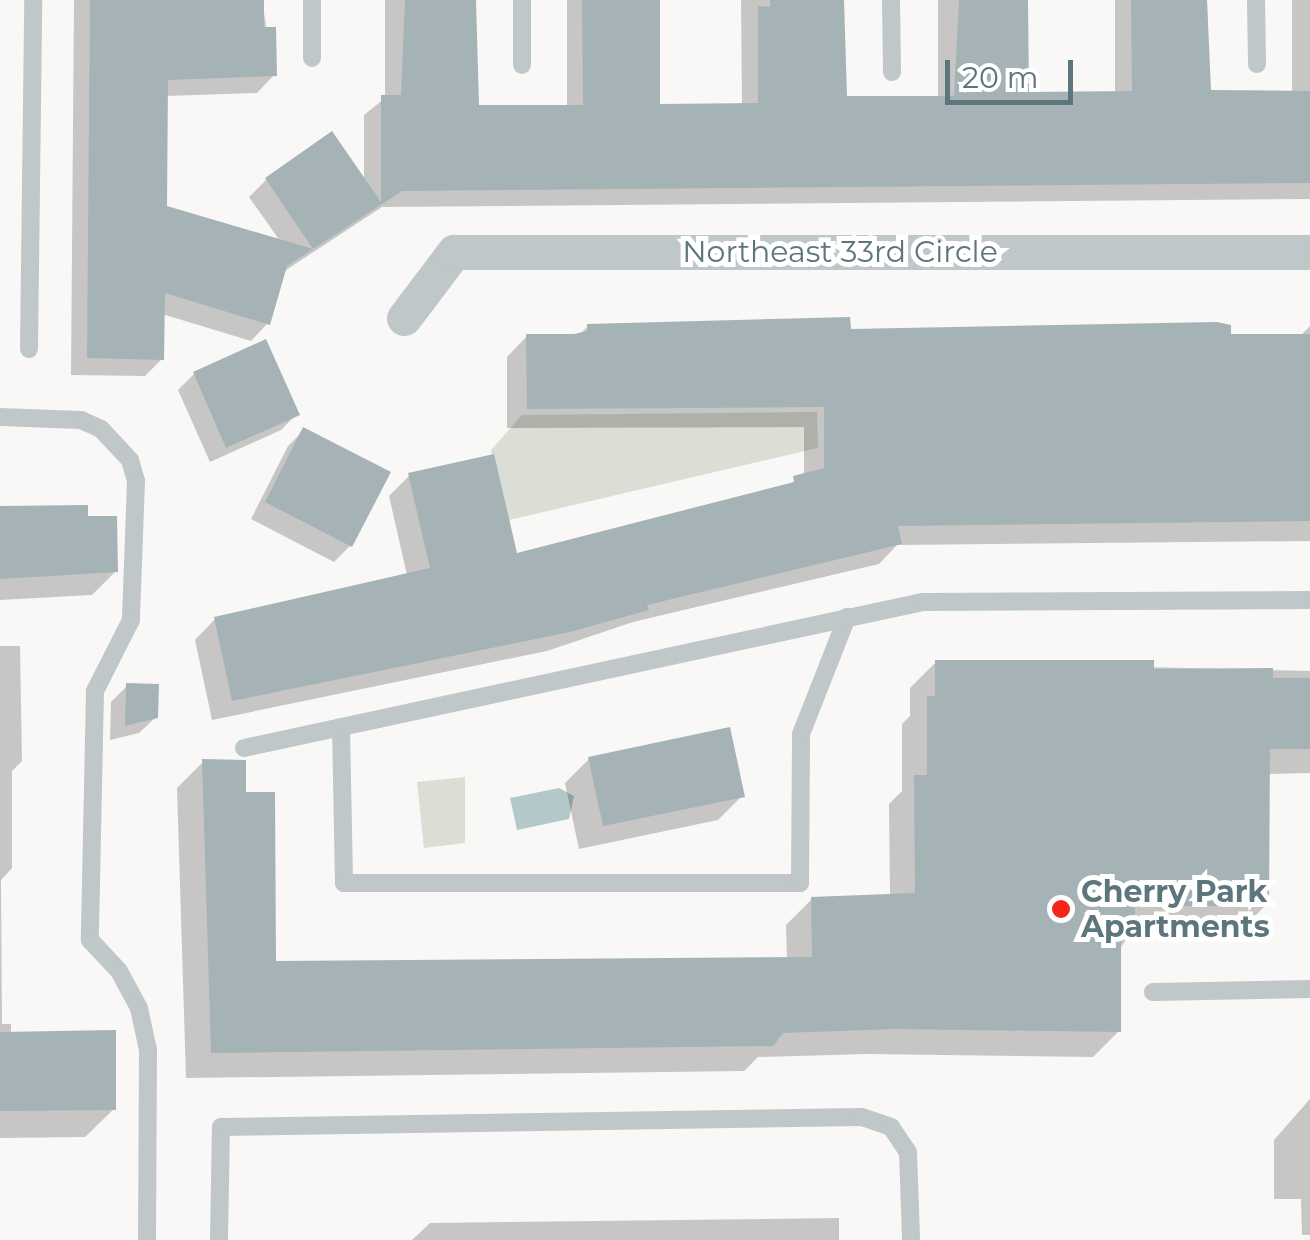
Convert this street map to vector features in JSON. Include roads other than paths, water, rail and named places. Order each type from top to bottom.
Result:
[{"type":"street","name":"Northeast 33rd Circle","points":[[404,318],[454,252],[1310,252]]},
{"type":"lane","points":[[29,349],[33,0]]},
{"type":"lane","points":[[312,0],[312,58]]},
{"type":"lane","points":[[522,0],[522,64]]},
{"type":"lane","points":[[891,0],[892,72]]},
{"type":"lane","points":[[1256,0],[1257,64]]},
{"type":"lane","points":[[0,418],[81,420],[101,428],[130,460],[136,481],[131,620],[95,692],[90,940],[119,970],[139,1008],[148,1050],[147,1240]]},
{"type":"lane","points":[[244,748],[923,602],[1310,600]]},
{"type":"lane","points":[[341,727],[344,883],[800,883],[801,734],[847,617]]},
{"type":"lane","points":[[1153,992],[1310,989]]},
{"type":"lane","points":[[219,1240],[221,1126],[862,1117],[891,1126],[908,1152],[911,1240]]},
{"type":"place","name":"Cherry Park Apartments","points":[[1061,909]]}]
